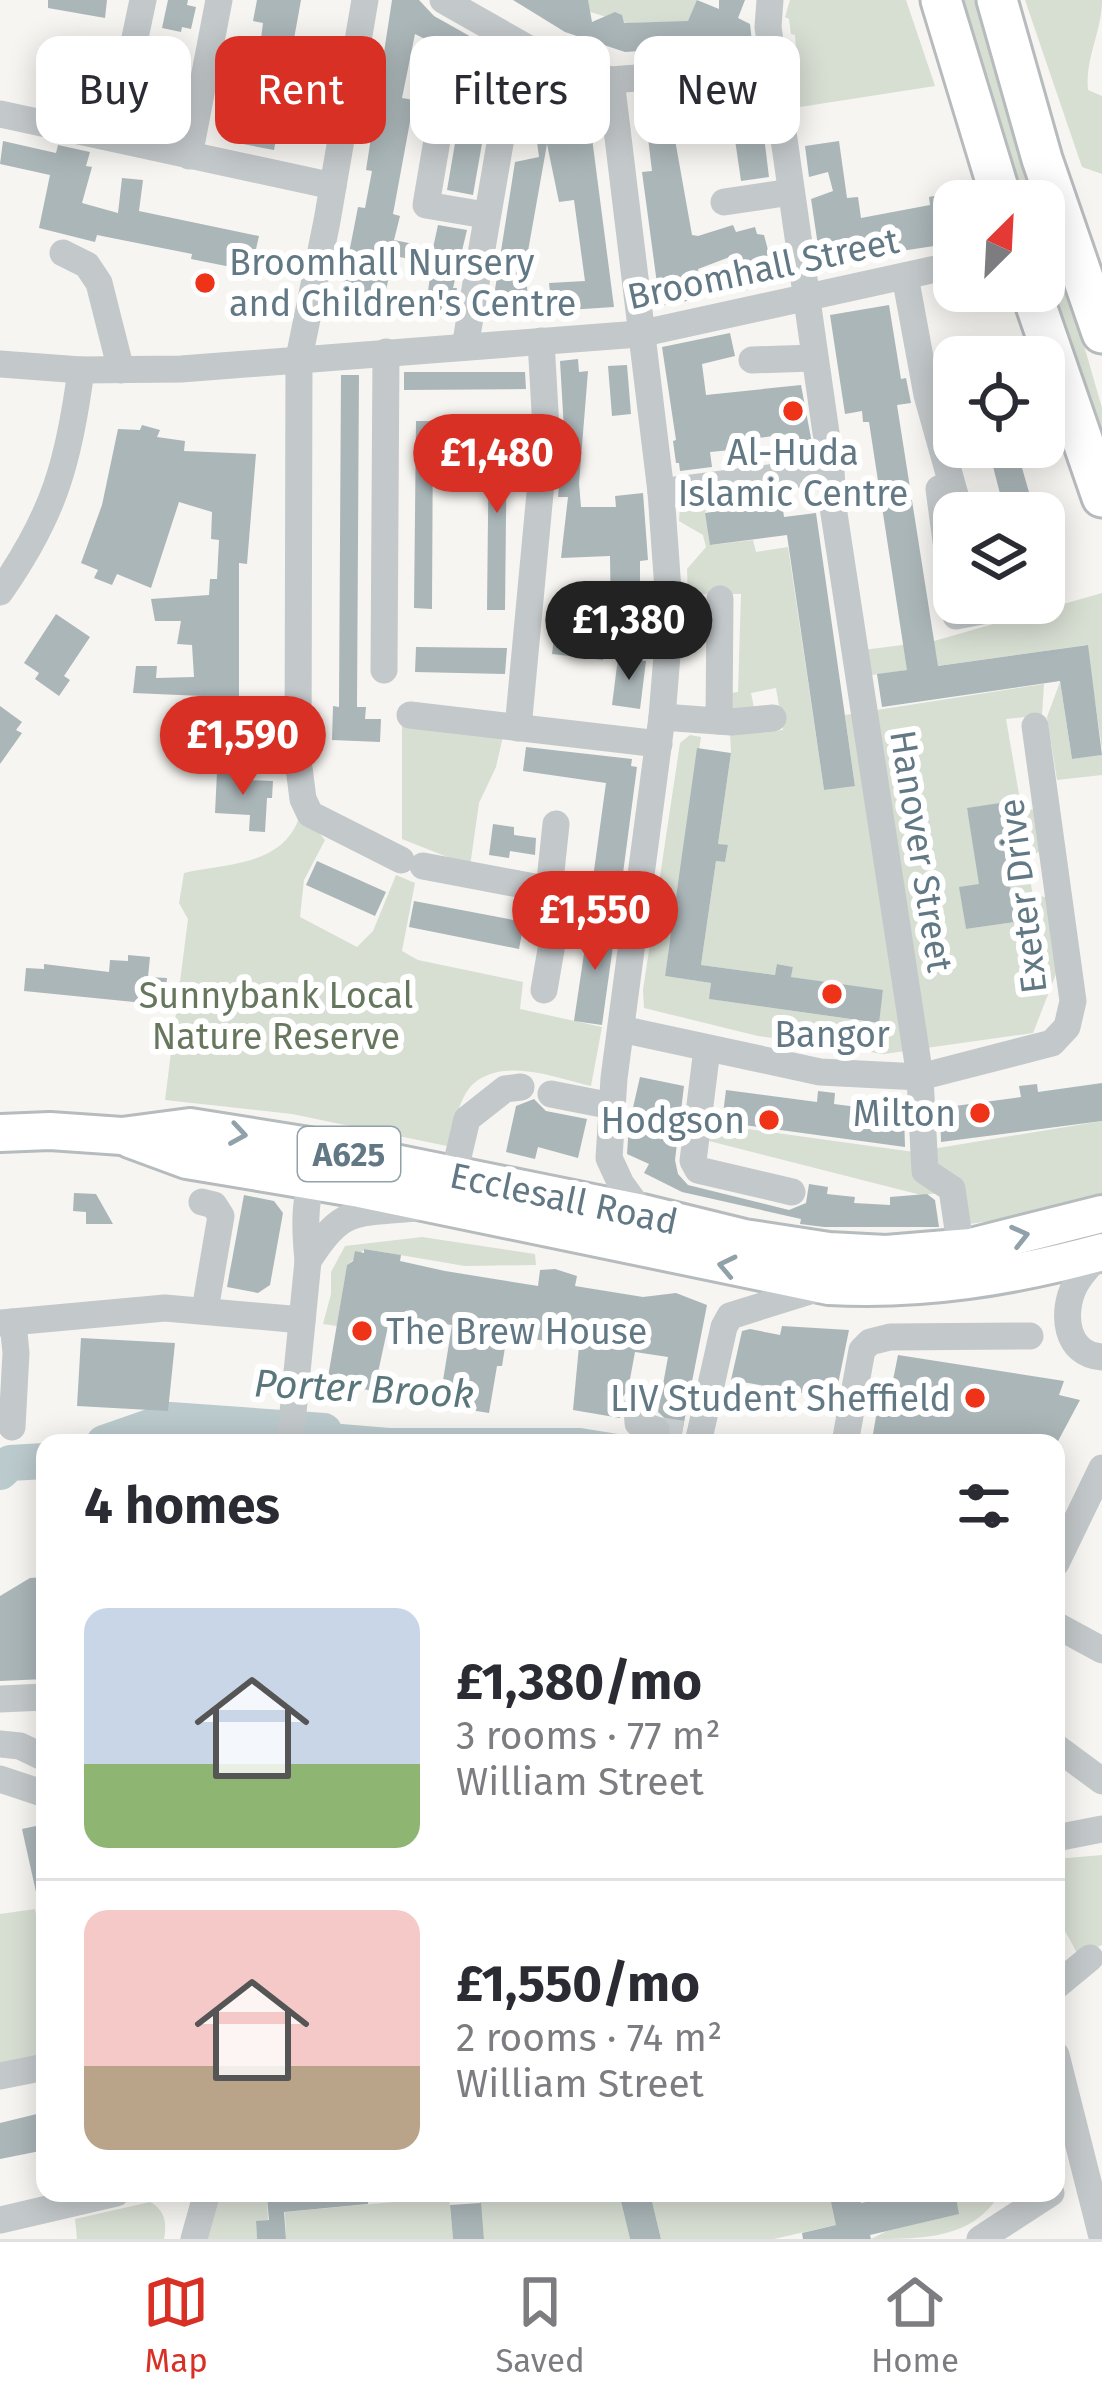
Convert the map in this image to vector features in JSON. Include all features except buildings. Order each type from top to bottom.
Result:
[{"type":"highway","points":[[941,0],[996,180]]},
{"type":"highway","points":[[997,0],[1042,159],[1102,333]]},
{"type":"highway","points":[[1035,312],[1102,497]]},
{"type":"main road","name":"Ecclesall Road","points":[[0,1133],[122,1136],[190,1126],[339,1152],[445,1190],[829,1286],[884,1289],[992,1279],[1101,1252]]},
{"type":"main road","name":"Ecclesall Road","points":[[122,1136],[187,1160],[311,1181],[574,1198],[792,1247],[863,1253],[971,1247],[1102,1214]]},
{"type":"street","points":[[135,36],[143,0]]},
{"type":"street","points":[[189,156],[219,0]]},
{"type":"street","points":[[364,0],[299,358],[298,760],[303,799],[310,814],[412,863],[555,891],[638,901]]},
{"type":"street","points":[[443,0],[502,36]]},
{"type":"street","points":[[770,0],[770,36]]},
{"type":"street","points":[[634,78],[611,80],[661,492],[670,617],[609,1158],[642,1213]]},
{"type":"street","points":[[0,114],[333,186]]},
{"type":"street","points":[[436,144],[426,205],[485,215]]},
{"type":"street","points":[[465,347],[498,144]]},
{"type":"street","points":[[785,144],[826,433]]},
{"type":"street","points":[[724,202],[791,192]]},
{"type":"street","points":[[63,253],[87,265],[98,283],[121,370]]},
{"type":"street","name":"Broomhall Street","points":[[0,364],[81,370],[181,369],[639,334],[933,270]]},
{"type":"street","points":[[905,276],[940,492]]},
{"type":"street","points":[[518,728],[546,429],[541,341]]},
{"type":"street","points":[[384,670],[386,352]]},
{"type":"street","points":[[752,360],[813,358]]},
{"type":"street","points":[[0,592],[27,554],[59,488],[73,435],[81,370]]},
{"type":"street","points":[[927,395],[954,492]]},
{"type":"street","name":"Hanover Street","points":[[661,492],[830,470],[920,1077],[925,1171],[952,1189],[958,1230]]},
{"type":"street","points":[[719,722],[720,599]]},
{"type":"street","points":[[410,716],[518,728],[660,730],[773,718]]},
{"type":"street","name":"Exeter Drive","points":[[621,1029],[820,1072],[920,1077],[1052,1043],[1066,1027],[1073,1001],[1035,726]]},
{"type":"street","points":[[544,991],[555,891],[556,824]]},
{"type":"street","points":[[707,1049],[693,1161],[698,1170],[792,1192]]},
{"type":"street","points":[[445,1190],[467,1119],[505,1089],[520,1087]]},
{"type":"street","points":[[551,1094],[612,1106]]},
{"type":"street","points":[[290,1434],[308,1261],[305,1232],[311,1181],[322,1163],[339,1152]]},
{"type":"street","points":[[574,1198],[609,1158]]},
{"type":"street","name":"Ecclesall Road","points":[[308,1261],[329,1229],[348,1215],[445,1190]]},
{"type":"street","points":[[202,1202],[214,1205],[221,1216],[205,1310]]},
{"type":"street","points":[[1101,1252],[1076,1284],[1067,1310],[1070,1335],[1077,1346],[1090,1356],[1102,1357]]},
{"type":"street","points":[[685,1434],[724,1327],[741,1310],[829,1286]]},
{"type":"street","points":[[12,1427],[6,1323],[165,1308],[302,1320]]},
{"type":"street","points":[[847,1434],[862,1350],[871,1342],[890,1337],[1030,1336]]},
{"type":"street","points":[[638,1406],[638,1424],[676,1434]]},
{"type":"street","points":[[1065,1544],[1102,1468]]},
{"type":"street","points":[[1065,1630],[1102,1650]]},
{"type":"street","points":[[0,1699],[36,1697]]},
{"type":"street","points":[[0,1744],[36,1754]]},
{"type":"street","points":[[1065,1753],[1102,1780]]},
{"type":"street","points":[[0,1779],[36,1791]]},
{"type":"street","points":[[1065,1836],[1102,1829]]},
{"type":"street","points":[[1065,1978],[1090,1958]]},
{"type":"street","points":[[0,2076],[36,2068]]},
{"type":"street","points":[[1065,2079],[1093,2154],[1101,2233]]},
{"type":"street","points":[[1065,2180],[1093,2154]]},
{"type":"street","points":[[0,2220],[77,2202]]},
{"type":"street","points":[[194,2239],[196,2202]]},
{"type":"street","points":[[980,2239],[1015,2202]]},
{"type":"green space","points":[[585,0],[697,0],[694,36],[686,36],[672,22],[626,23],[587,11]]},
{"type":"green space","points":[[790,0],[906,0],[935,86],[800,107],[800,36],[791,34],[785,17]]},
{"type":"green space","points":[[954,0],[985,0],[1038,180],[1009,180]]},
{"type":"green space","points":[[1025,0],[1102,0],[1088,90],[1102,96],[1102,174],[1082,167]]},
{"type":"green space","points":[[1065,279],[1102,408],[1102,479],[1065,353],[1065,336],[1060,336],[1053,312],[1065,312]]},
{"type":"green space","points":[[708,500],[705,513],[711,545],[753,540],[756,552],[788,547],[824,790],[855,785],[845,715],[1044,684],[1042,715],[1006,719],[1020,800],[967,809],[985,883],[960,888],[966,929],[1015,922],[1002,852],[1022,809],[1037,810],[1041,850],[1026,861],[1033,895],[1051,898],[1058,969],[1033,1033],[884,1054],[758,1036],[644,1008],[680,743],[690,735],[701,737],[665,976],[711,983],[710,999],[878,1023],[883,991],[791,977],[793,967],[778,964],[775,975],[701,965],[716,861],[725,862],[728,846],[718,844],[730,733],[783,730],[776,688],[751,693],[754,708],[731,711],[724,694],[738,692],[741,594],[688,594],[687,569],[706,547],[703,535],[679,521],[680,505]]},
{"type":"green space","points":[[1102,593],[1102,749],[1087,645],[872,675],[855,651],[934,641],[994,624],[1065,624],[1065,604]]},
{"type":"green space","points":[[1060,682],[1072,759],[1102,755],[1102,775],[1057,780],[1047,717]]},
{"type":"green space","points":[[402,723],[504,732],[496,767],[479,803],[470,866],[402,839]]},
{"type":"green space","name":"Sunnybank Local Nature Reserve","points":[[301,812],[325,840],[304,880],[300,917],[357,947],[373,931],[396,875],[415,883],[402,951],[418,960],[523,982],[520,1009],[602,1027],[591,1086],[514,1070],[485,1076],[463,1098],[447,1146],[292,1114],[165,1100],[188,919],[179,903],[184,873],[237,864],[270,852],[294,830]]},
{"type":"green space","points":[[1102,1121],[1102,1193],[1008,1219],[945,1227],[941,1193],[921,1195],[709,1141],[712,1124],[914,1152]]},
{"type":"green space","points":[[422,1237],[535,1254],[536,1265],[465,1266],[365,1249],[347,1265],[337,1326],[323,1324],[331,1272],[345,1246]]},
{"type":"green space","points":[[1102,1855],[1102,1945],[1078,1955],[1065,1931],[1065,1858]]},
{"type":"green space","points":[[35,1909],[36,2063],[0,2070],[0,1914]]},
{"type":"green space","points":[[150,2202],[164,2218],[164,2239],[77,2239],[75,2219]]},
{"type":"green space","points":[[218,2202],[267,2202],[268,2220],[256,2222],[257,2239],[208,2239]]},
{"type":"green space","points":[[449,2202],[453,2239],[286,2239],[285,2212]]},
{"type":"green space","points":[[480,2202],[621,2202],[630,2239],[484,2239]]},
{"type":"green space","points":[[652,2202],[831,2202],[866,2218],[774,2239],[661,2239]]},
{"type":"green space","points":[[956,2202],[993,2202],[976,2220],[945,2233],[871,2239],[887,2231],[958,2214]]},
{"type":"shaded area","points":[[306,1421],[390,1428],[581,1428],[618,1434],[304,1434]]},
{"type":"waterway","name":"Porter Brook","points":[[130,1434],[170,1420],[324,1431]]},
{"type":"waterway","name":"Porter Brook","points":[[0,1472],[10,1463],[36,1462]]},
{"type":"tunnel","points":[[656,1430],[682,1434]]},
{"type":"place","name":"Broomhall Nursery and Children's Centre","points":[[205,283]]},
{"type":"place","name":"Al-Huda Islamic Centre","points":[[793,411]]},
{"type":"place","name":"Bangor","points":[[832,994]]},
{"type":"place","name":"Milton","points":[[980,1113]]},
{"type":"place","name":"Hodgson","points":[[769,1120]]},
{"type":"place","name":"The Brew House","points":[[362,1331]]},
{"type":"place","name":"LIV Student Sheffield","points":[[975,1398]]}]
